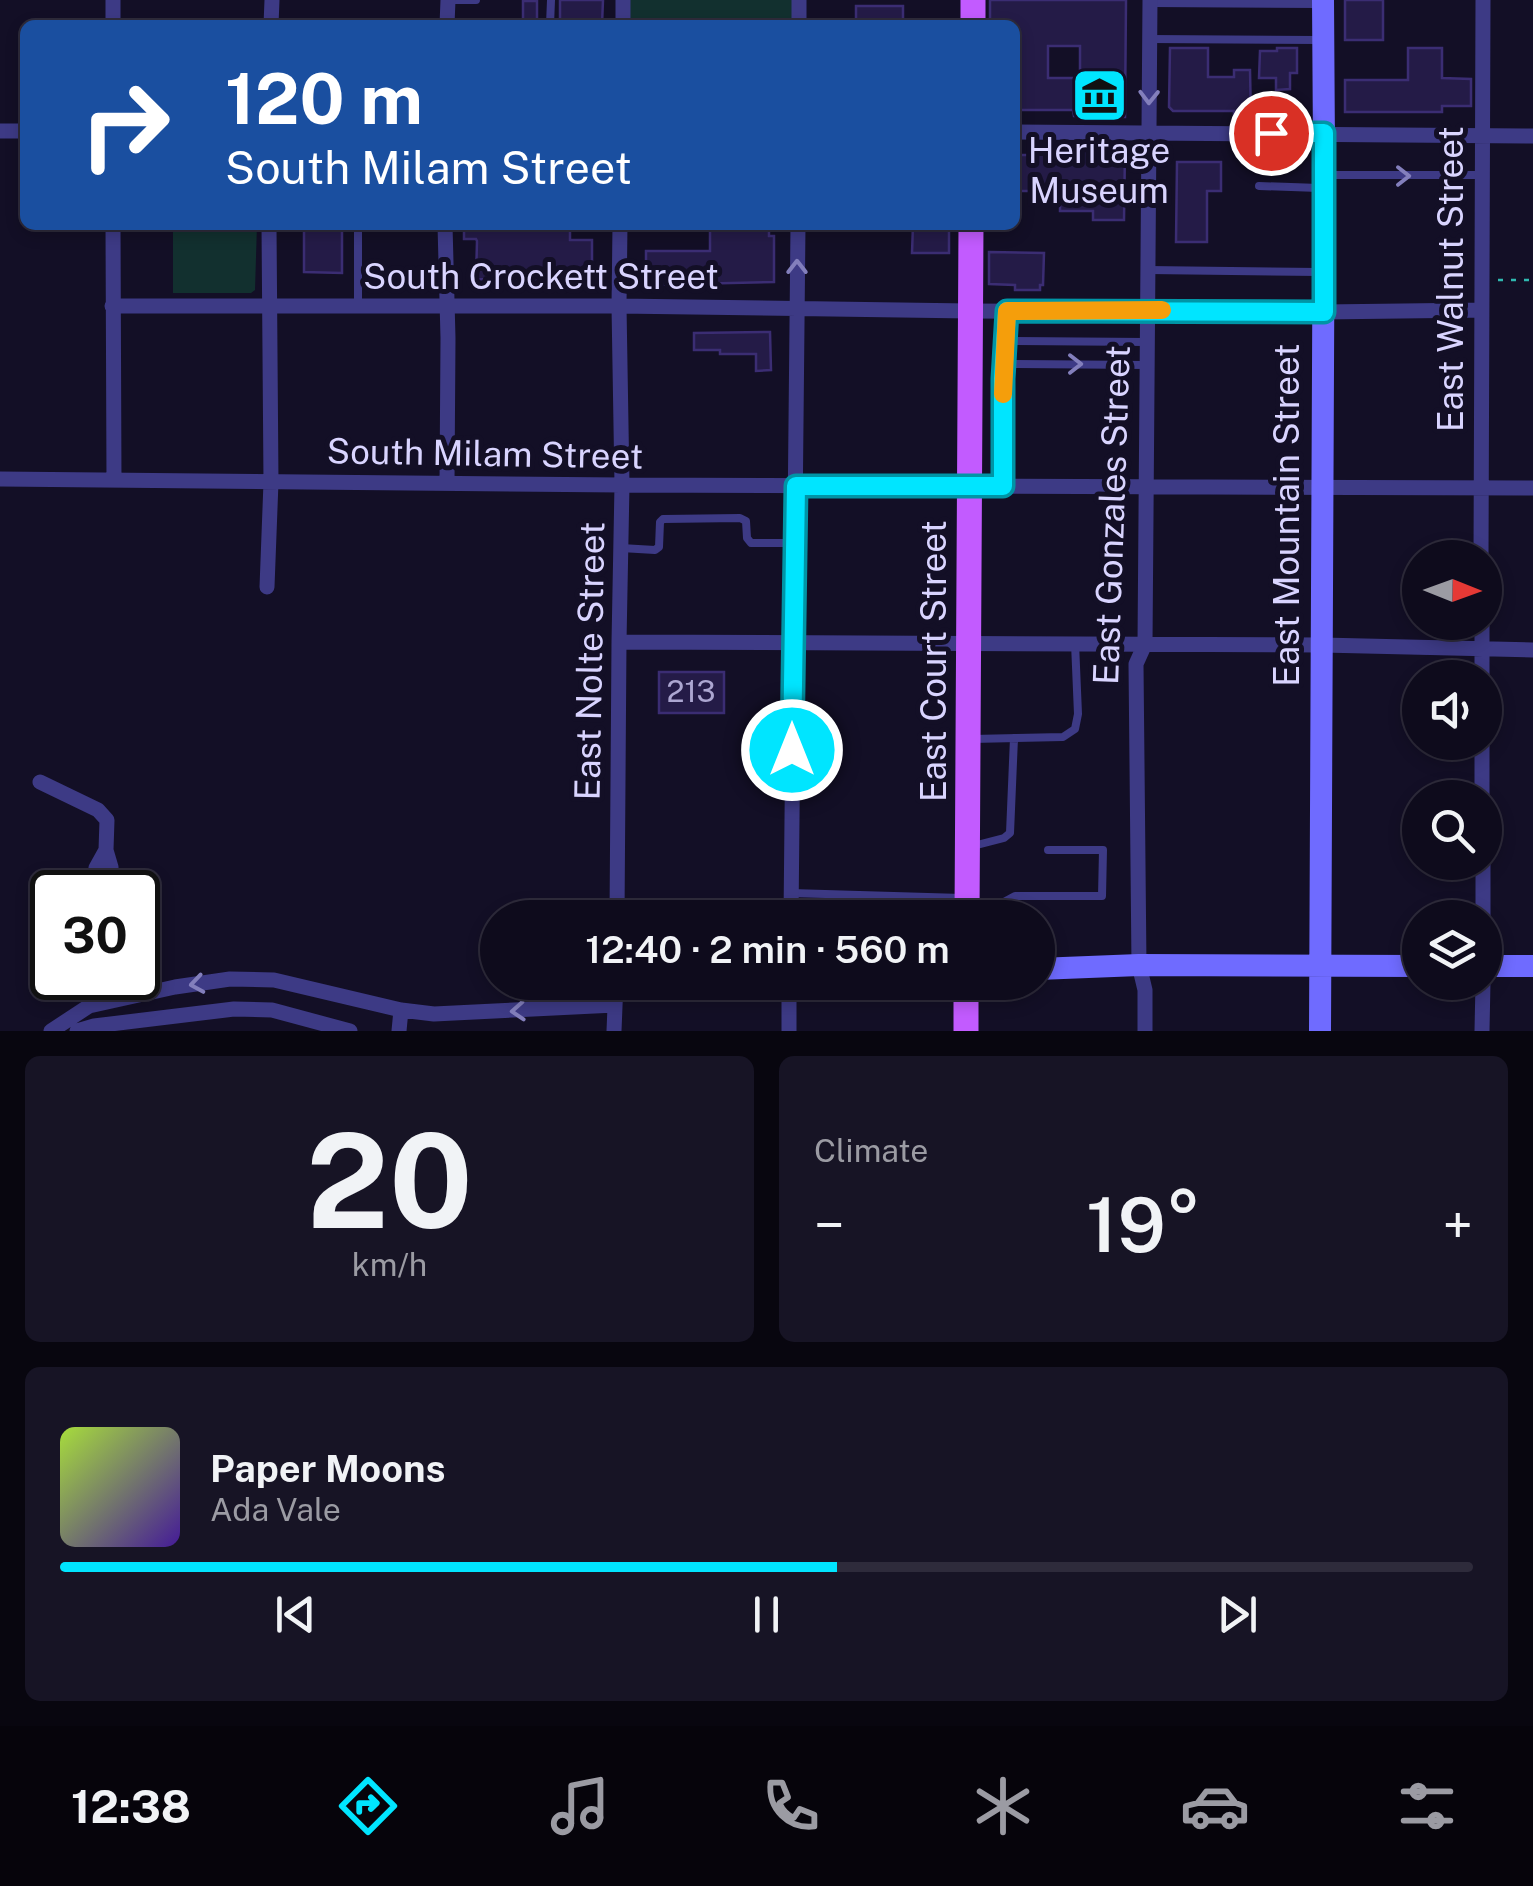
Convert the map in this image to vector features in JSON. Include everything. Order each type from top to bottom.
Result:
[{"type":"main road","name":"East Court Street","points":[[967,900],[971,230]]},
{"type":"main road","points":[[966,1000],[966,1031]]},
{"type":"street","name":"East Walnut Street","points":[[1481,540],[1483,0]]},
{"type":"street","name":"East Gonzales Street","points":[[1146,1031],[1146,990],[1138,965],[1136,664],[1145,644],[1150,1]]},
{"type":"street","name":"East Mountain Street","points":[[1320,1031],[1323,2]]},
{"type":"street","points":[[1020,132],[1533,136]]},
{"type":"street","points":[[113,230],[114,480]]},
{"type":"street","points":[[267,586],[271,482],[268,230]]},
{"type":"street","points":[[446,230],[448,483]]},
{"type":"street","name":"East Nolte Street","points":[[617,900],[622,486],[620,230]]},
{"type":"street","points":[[792,900],[798,230]]},
{"type":"street","name":"South Crockett Street","points":[[112,306],[1481,310]]},
{"type":"street","name":"South Milam Street","points":[[0,478],[622,486],[1533,488]]},
{"type":"street","points":[[1482,640],[1482,660]]},
{"type":"street","points":[[618,642],[1322,645],[1533,650]]},
{"type":"street","points":[[40,782],[98,810],[108,820],[106,850],[111,870]]},
{"type":"street","points":[[96,870],[106,850]]},
{"type":"street","points":[[1055,968],[1402,966]]},
{"type":"street","points":[[1502,966],[1533,966]]},
{"type":"street","points":[[160,992],[230,979],[274,980],[434,1014],[615,1005]]},
{"type":"street","points":[[89,1006],[93,1000]]},
{"type":"street","points":[[51,1031],[89,1006],[115,1000]]},
{"type":"street","points":[[614,1031],[615,1000]]},
{"type":"street","points":[[789,1000],[789,1031]]},
{"type":"street","points":[[1482,1031],[1483,1000]]},
{"type":"street","points":[[77,1031],[234,1009],[272,1010],[350,1031]]},
{"type":"street","points":[[399,1031],[401,1010]]},
{"type":"lane","points":[[448,0],[476,0]]},
{"type":"lane","points":[[1150,1],[1323,2]]},
{"type":"lane","points":[[1149,40],[1323,40]]},
{"type":"lane","points":[[1259,186],[1482,175]]},
{"type":"lane","points":[[358,230],[358,307]]},
{"type":"lane","points":[[1148,270],[1324,272]]},
{"type":"lane","points":[[1003,486],[1007,311]]},
{"type":"lane","points":[[1005,340],[1147,342]]},
{"type":"lane","points":[[1004,364],[1147,365]]},
{"type":"lane","points":[[621,548],[656,550],[663,519],[740,518],[746,521],[750,543],[795,543]]},
{"type":"lane","points":[[968,739],[1062,737],[1075,729],[1075,643]]},
{"type":"lane","points":[[967,847],[990,844],[1010,833],[1014,738]]},
{"type":"lane","points":[[1008,900],[1015,896],[1102,896],[1102,850],[1048,850]]},
{"type":"lane","points":[[792,893],[874,900]]},
{"type":"path","points":[[1482,281],[1533,280]]},
{"type":"green space","points":[[623,0],[799,0],[799,20],[623,20]]},
{"type":"green space","points":[[173,230],[257,230],[255,290],[173,293]]},
{"type":"building","points":[[560,0],[603,0],[602,20],[560,20]]},
{"type":"building","points":[[990,0],[1126,0],[1125,117],[1074,116],[1073,110],[1020,110],[1020,20],[990,20]],"holes":[[[1048,46],[1080,46],[1080,78],[1048,78]]]},
{"type":"building","points":[[1345,0],[1383,0],[1383,40],[1345,40]]},
{"type":"building","points":[[523,1],[537,1],[537,20],[523,20]]},
{"type":"building","points":[[856,6],[903,6],[903,20],[856,20]]},
{"type":"building","points":[[1170,48],[1208,48],[1208,77],[1234,77],[1234,70],[1250,70],[1251,119],[1234,119],[1234,111],[1173,111],[1169,107]]},
{"type":"building","points":[[1297,48],[1297,73],[1290,73],[1290,89],[1276,90],[1276,78],[1259,78],[1260,51]]},
{"type":"building","points":[[1408,48],[1442,48],[1442,78],[1471,79],[1471,106],[1442,106],[1442,112],[1345,112],[1345,80],[1408,80]]},
{"type":"building","points":[[1034,149],[1125,149],[1124,220],[1093,220],[1093,211],[1060,211],[1060,191],[1020,191],[1020,155],[1034,155]]},
{"type":"building","points":[[1177,162],[1221,162],[1221,191],[1207,191],[1207,242],[1176,242]]},
{"type":"building","points":[[304,230],[342,230],[342,273],[304,272]]},
{"type":"building","points":[[464,230],[570,230],[570,240],[592,240],[592,283],[476,279],[477,241],[464,239]]},
{"type":"building","points":[[710,230],[769,230],[769,236],[774,236],[774,282],[646,285],[646,251],[710,251]]},
{"type":"building","points":[[913,230],[949,230],[949,253],[912,253]]},
{"type":"building","points":[[989,252],[1044,253],[1040,290],[989,284]]},
{"type":"building","points":[[770,332],[771,370],[756,371],[756,354],[694,350],[694,333]]},
{"type":"building","points":[[659,672],[724,672],[724,713],[659,713]]},
{"type":"slow traffic","points":[[1003,394],[1007,311],[1162,310]]},
{"type":"place","name":"Heritage Museum","points":[[1099,95]]},
{"type":"route","points":[[792,750],[796,486],[1003,486],[1007,311],[1324,312],[1324,133],[1271,133]]}]
